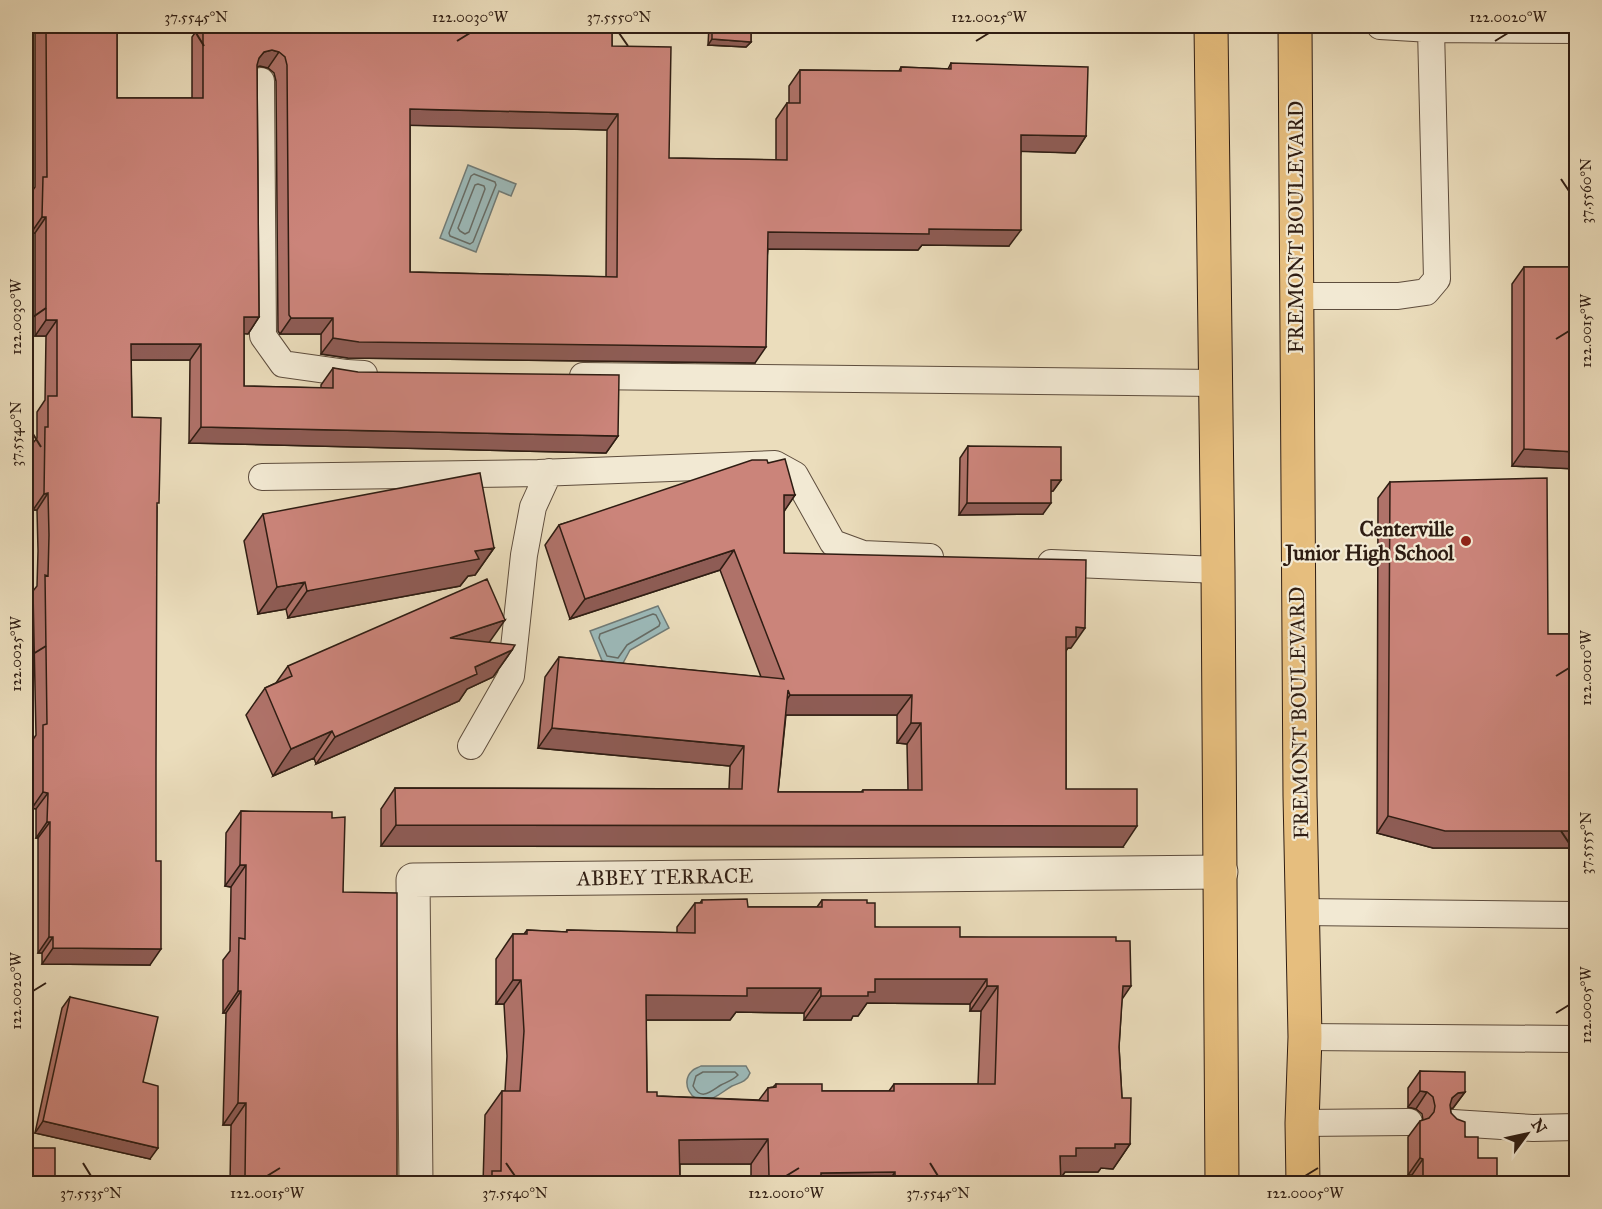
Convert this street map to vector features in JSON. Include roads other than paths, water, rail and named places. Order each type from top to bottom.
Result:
[{"type":"main road","points":[[1211,26],[1221,872],[1222,1184]]},
{"type":"main road","name":"FREMONT BOULEVARD","points":[[1295,26],[1299,784],[1305,1037],[1302,1123],[1303,1184]]},
{"type":"street","name":"ABBEY TERRACE","points":[[417,1184],[413,880],[1221,872]]},
{"type":"lane","points":[[1380,26],[1431,29],[1576,30]]},
{"type":"lane","points":[[1296,296],[1398,296],[1426,292],[1437,279],[1431,29]]},
{"type":"lane","points":[[261,81],[263,336],[283,364],[347,373],[383,374]]},
{"type":"lane","points":[[562,376],[1216,383]]},
{"type":"lane","points":[[262,477],[775,465],[795,475],[833,543],[863,554],[958,559]]},
{"type":"lane","points":[[471,746],[511,676],[524,555],[533,507],[549,472]]},
{"type":"lane","points":[[1029,562],[1218,570]]},
{"type":"lane","points":[[1302,912],[1576,915]]},
{"type":"lane","points":[[1305,1037],[1576,1039]]},
{"type":"lane","points":[[1302,1123],[1409,1122]]},
{"type":"lane","points":[[1454,1123],[1533,1128],[1576,1127]]},
{"type":"water","points":[[468,165],[516,184],[511,196],[499,191],[476,252],[440,238]]},
{"type":"water","points":[[658,606],[669,628],[630,650],[622,665],[603,663],[590,631]]},
{"type":"water","points":[[701,1066],[746,1066],[750,1073],[740,1083],[710,1099],[701,1100],[689,1091],[687,1081],[693,1070]]},
{"type":"place","name":"Centerville Junior High School","points":[[1466,541]]}]
